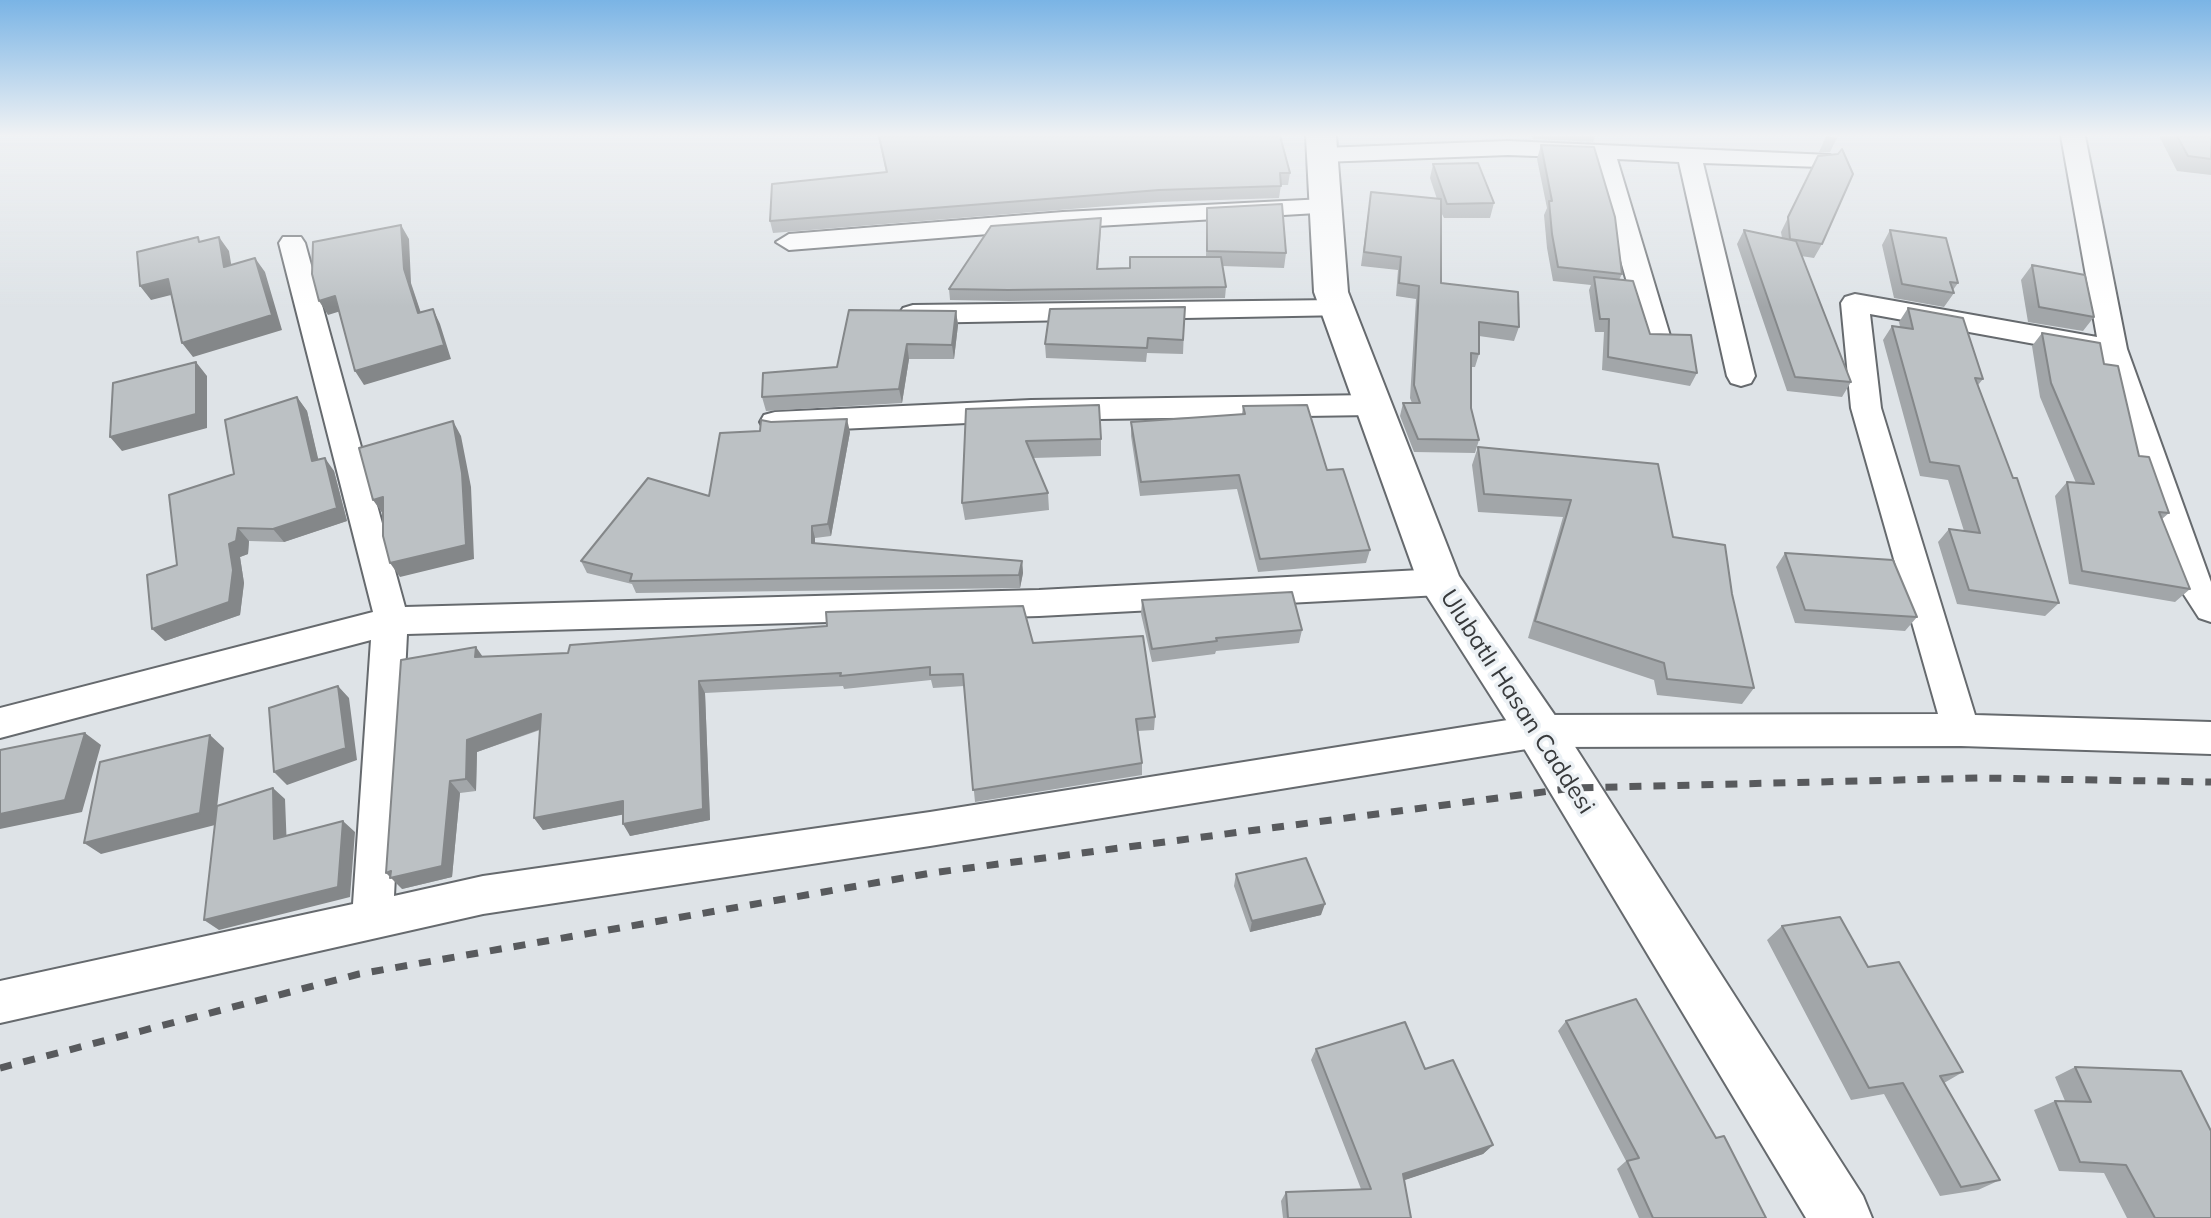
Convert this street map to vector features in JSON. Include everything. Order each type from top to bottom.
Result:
[{"type":"street","name":"Ulubatlı Hasan Caddesi","points":[[1324,193],[1331,292],[1440,582],[1539,731],[1841,1218]]},
{"type":"street","points":[[1614,193],[1657,339]]},
{"type":"street","points":[[1698,193],[1741,376]]},
{"type":"street","points":[[2084,193],[2113,349],[2196,587],[2211,609]]},
{"type":"street","points":[[789,242],[1124,216],[1325,207]]},
{"type":"street","points":[[292,243],[392,621],[387,649],[372,920]]},
{"type":"street","points":[[1961,730],[1866,408],[1855,303],[2113,349]]},
{"type":"street","points":[[913,314],[1337,309]]},
{"type":"street","points":[[775,422],[1031,410],[1372,405]]},
{"type":"street","points":[[0,723],[392,621],[1039,603],[1440,582]]},
{"type":"street","points":[[0,1002],[483,895],[930,829],[1539,731],[1961,730],[2211,738]]},
{"type":"building","points":[[772,193],[1123,193],[770,221]]},
{"type":"building","points":[[1371,193],[1441,199],[1441,283],[1518,292],[1519,327],[1479,322],[1479,354],[1471,353],[1471,408],[1479,440],[1418,439],[1403,403],[1420,403],[1414,385],[1419,286],[1399,283],[1401,257],[1364,252]]},
{"type":"building","points":[[1443,193],[1490,193],[1494,203],[1447,204]]},
{"type":"building","points":[[1550,193],[1608,193],[1615,217],[1622,274],[1558,267],[1549,201],[1552,201]]},
{"type":"building","points":[[1800,193],[1845,193],[1822,244],[1790,239],[1788,217]]},
{"type":"building","points":[[1282,204],[1286,253],[1207,251],[1207,208]]},
{"type":"building","points":[[1101,218],[1097,269],[1130,268],[1130,257],[1221,257],[1226,287],[949,289],[991,226]]},
{"type":"building","points":[[401,225],[404,269],[418,313],[433,309],[444,345],[355,371],[335,296],[319,301],[312,274],[313,242]]},
{"type":"building","points":[[1744,230],[1796,241],[1851,382],[1795,377]]},
{"type":"building","points":[[1890,230],[1946,238],[1958,283],[1950,282],[1954,293],[1902,284]]},
{"type":"building","points":[[198,237],[199,242],[219,237],[224,267],[255,258],[272,315],[182,343],[168,279],[140,286],[137,252]]},
{"type":"building","points":[[2032,265],[2085,275],[2094,317],[2039,307]]},
{"type":"building","points":[[1594,277],[1633,281],[1650,334],[1691,335],[1697,373],[1608,357],[1609,319],[1600,319]]},
{"type":"building","points":[[1185,307],[1183,340],[1148,338],[1147,348],[1045,344],[1050,309]]},
{"type":"building","points":[[1908,308],[1963,318],[1983,379],[1975,378],[2013,478],[2017,478],[2059,603],[1969,590],[1949,529],[1980,533],[1959,466],[1930,462],[1892,326],[1913,329]]},
{"type":"building","points":[[849,310],[956,311],[952,345],[907,344],[899,389],[762,397],[763,373],[837,367]]},
{"type":"building","points":[[2042,333],[2100,343],[2104,364],[2118,366],[2139,456],[2149,457],[2169,513],[2159,512],[2190,589],[2082,571],[2067,482],[2094,484],[2051,383]]},
{"type":"building","points":[[196,362],[196,414],[110,437],[113,383]]},
{"type":"building","points":[[297,397],[312,461],[325,458],[337,508],[273,529],[238,528],[236,541],[229,544],[233,570],[229,602],[152,629],[147,575],[177,565],[169,495],[234,474],[225,420]]},
{"type":"building","points":[[1099,405],[1101,439],[1026,441],[1048,493],[962,503],[966,409]]},
{"type":"building","points":[[1307,405],[1327,470],[1343,469],[1370,550],[1260,559],[1239,475],[1141,482],[1131,422],[1245,414],[1243,406]]},
{"type":"building","points":[[847,419],[828,524],[812,526],[812,543],[1022,561],[1019,575],[630,581],[632,574],[581,561],[648,478],[709,496],[720,433],[760,431],[761,420]]},
{"type":"building","points":[[453,421],[462,473],[466,545],[390,563],[383,536],[383,497],[373,500],[359,448]]},
{"type":"building","points":[[1478,447],[1658,464],[1673,537],[1725,545],[1732,594],[1754,688],[1667,679],[1664,663],[1535,621],[1571,500],[1484,494]]},
{"type":"building","points":[[1785,553],[1893,560],[1917,617],[1805,610]]},
{"type":"building","points":[[1292,592],[1302,630],[1216,638],[1217,641],[1152,649],[1142,600]]},
{"type":"building","points":[[1023,606],[1033,643],[1143,636],[1155,717],[1136,719],[1142,763],[973,790],[963,674],[930,675],[930,667],[840,676],[841,673],[699,681],[703,809],[623,824],[623,801],[534,818],[541,714],[467,740],[466,779],[450,781],[442,866],[390,878],[391,871],[386,873],[401,660],[476,647],[475,657],[568,653],[570,645],[827,626],[826,612]]},
{"type":"building","points":[[338,686],[346,748],[274,772],[269,708]]},
{"type":"building","points":[[85,733],[65,800],[0,814],[0,750]]},
{"type":"building","points":[[210,735],[200,813],[84,843],[100,762]]},
{"type":"building","points":[[273,788],[274,839],[343,821],[338,887],[204,920],[217,806]]},
{"type":"building","points":[[1306,858],[1325,904],[1252,921],[1236,874]]},
{"type":"building","points":[[1840,917],[1868,967],[1899,962],[1963,1072],[1940,1076],[2000,1180],[1961,1187],[1903,1083],[1869,1088],[1782,926]]},
{"type":"building","points":[[1636,999],[1716,1138],[1724,1136],[1766,1218],[1653,1218],[1627,1161],[1639,1158],[1566,1021]]},
{"type":"building","points":[[1405,1022],[1425,1069],[1453,1060],[1493,1145],[1403,1174],[1411,1218],[1288,1218],[1286,1192],[1371,1189],[1316,1049]]},
{"type":"building","points":[[2075,1067],[2181,1071],[2211,1131],[2211,1218],[2155,1218],[2126,1165],[2080,1162],[2055,1101],[2091,1102]]},
{"type":"railway","points":[[0,1068],[359,974],[931,873],[1573,788],[1980,778],[2211,782]]}]
